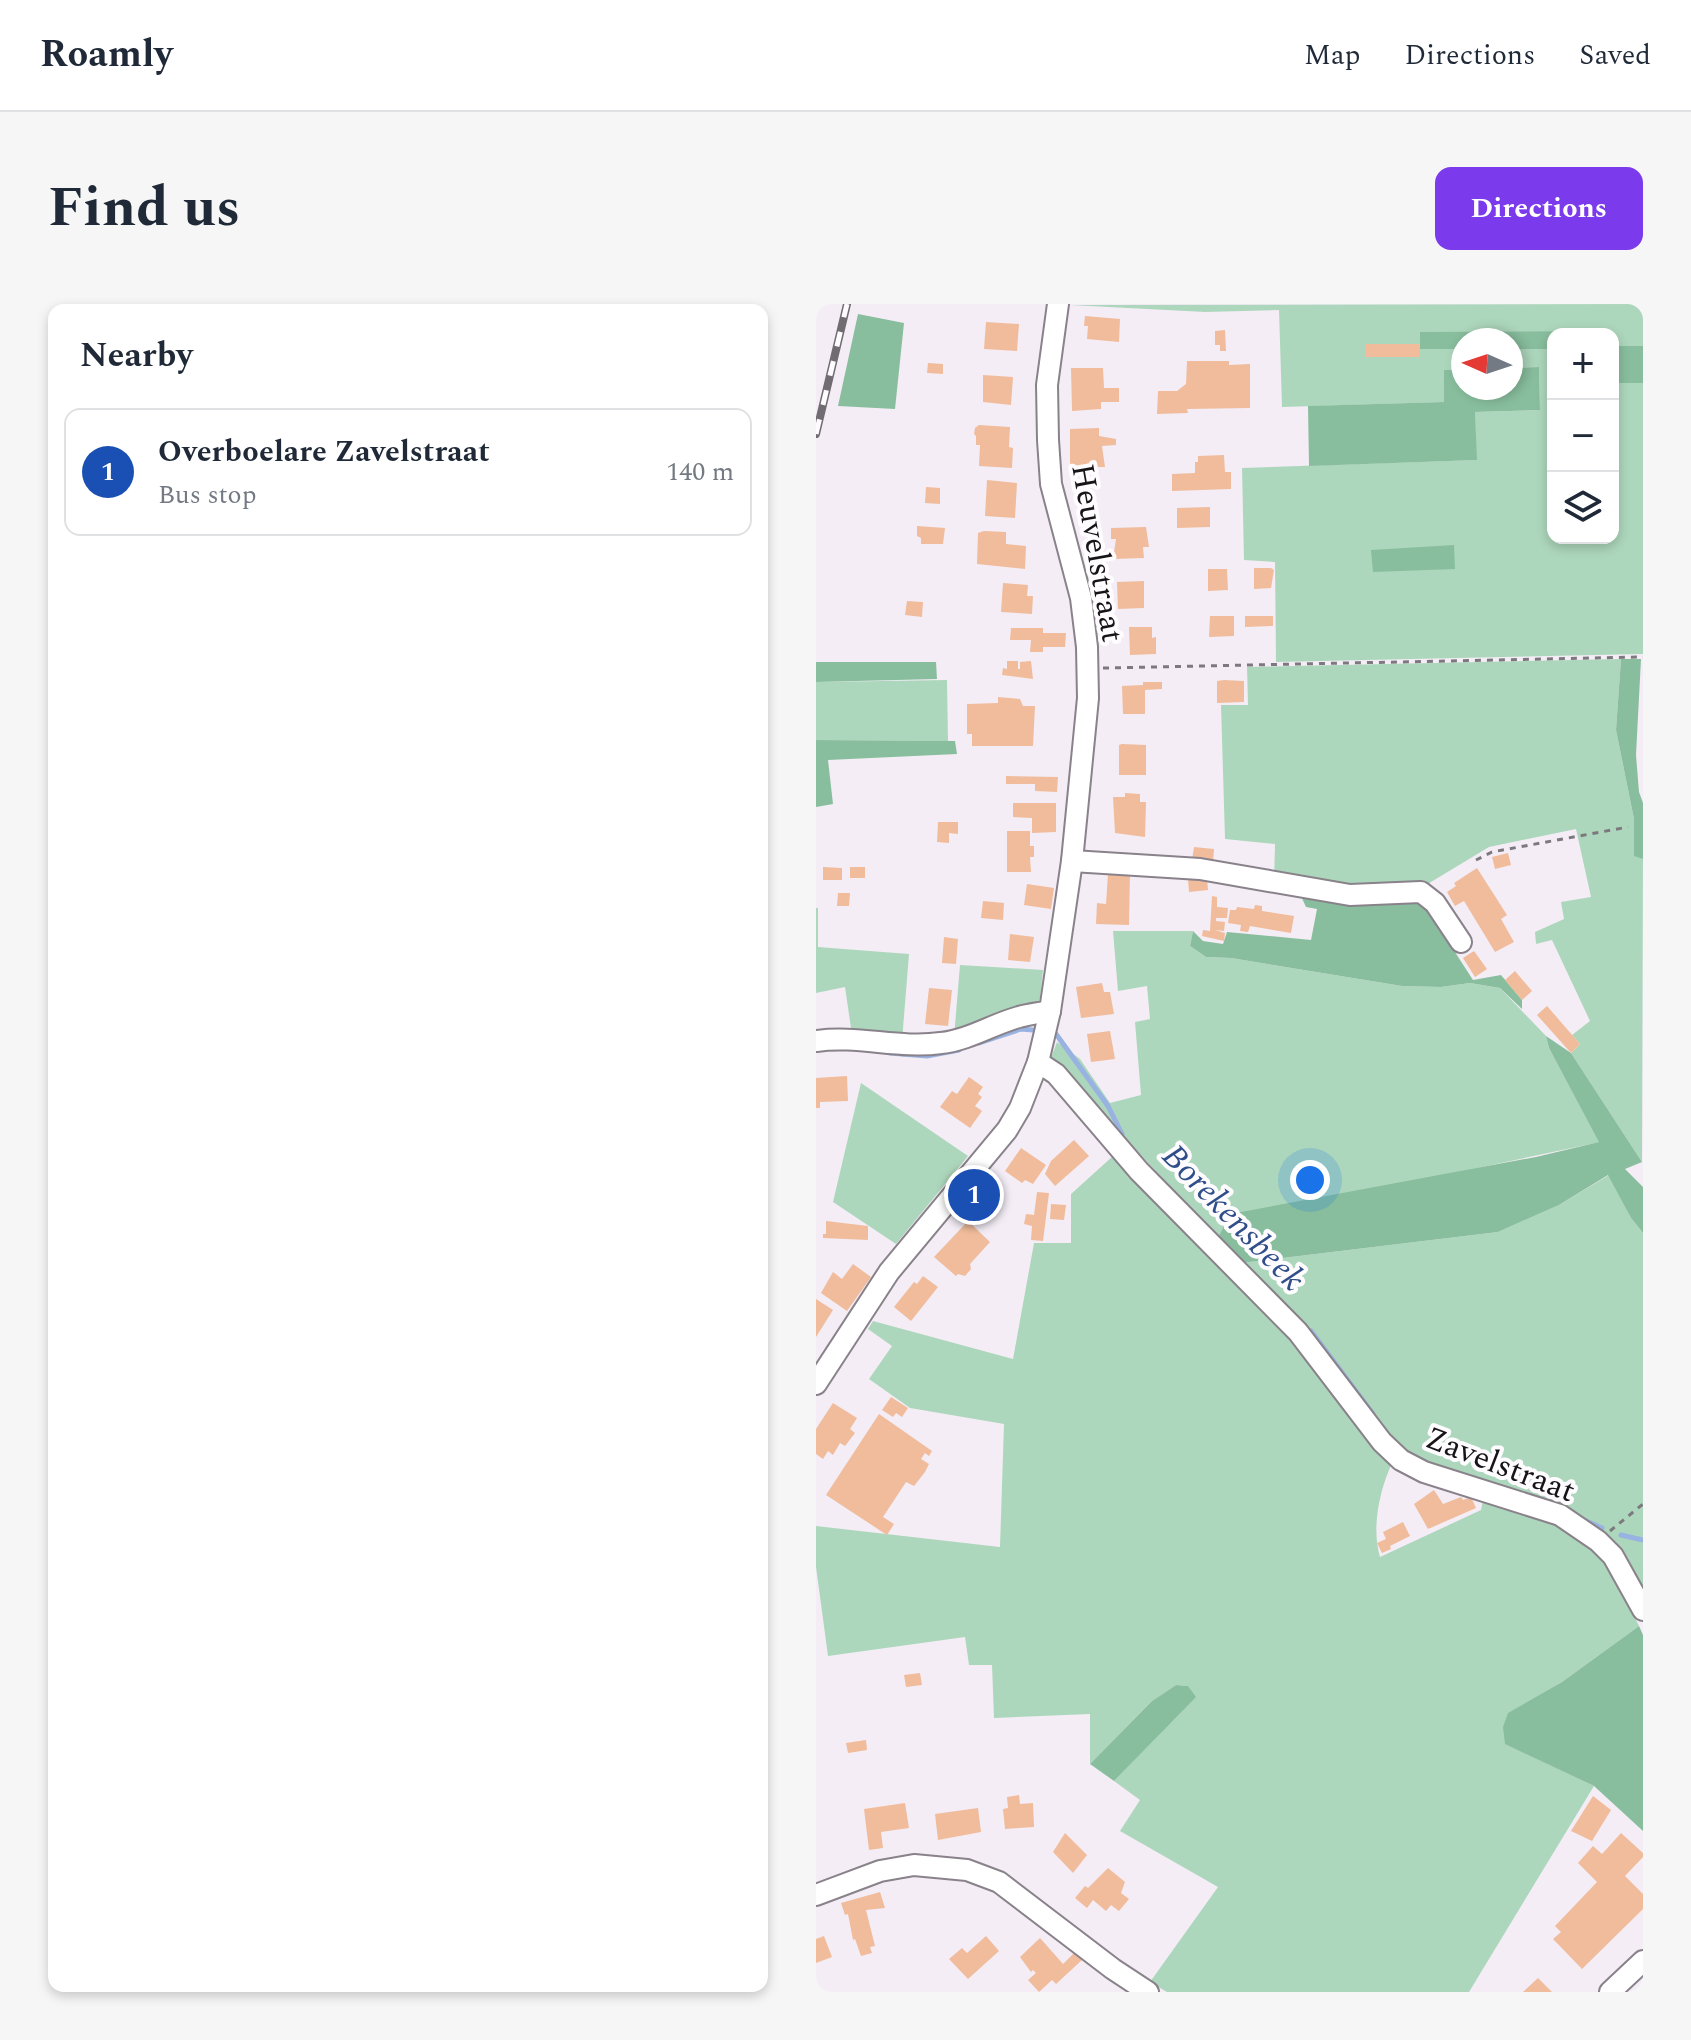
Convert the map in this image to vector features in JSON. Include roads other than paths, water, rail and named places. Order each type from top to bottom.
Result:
[{"type":"street","name":"Heuvelstraat","points":[[816,1384],[889,1272],[1007,1130],[1020,1108],[1038,1062],[1048,1021],[1072,861],[1088,698],[1081,598],[1051,484],[1047,385],[1058,304]]},
{"type":"street","points":[[1072,861],[1200,869],[1350,895],[1421,892],[1435,903],[1461,942]]},
{"type":"street","points":[[816,1041],[839,1039],[916,1045],[943,1043],[1020,1017],[1048,1021]]},
{"type":"street","name":"Zavelstraat","points":[[1038,1062],[1056,1074],[1139,1171],[1298,1332],[1382,1442],[1401,1460],[1424,1472],[1560,1515],[1598,1541],[1613,1556],[1643,1610]]},
{"type":"street","points":[[816,1895],[880,1871],[914,1865],[967,1870],[999,1882],[1148,1992]]},
{"type":"street","points":[[1610,1992],[1643,1961]]},
{"type":"waterway","name":"Borekensbeek","points":[[979,1043],[1021,1029],[1033,1030]]},
{"type":"waterway","name":"Borekensbeek","points":[[1056,1034],[1108,1106],[1122,1134]]},
{"type":"waterway","name":"Borekensbeek","points":[[890,1053],[927,1056],[959,1050]]},
{"type":"waterway","name":"Borekensbeek","points":[[1311,1331],[1373,1414]]},
{"type":"waterway","name":"Borekensbeek","points":[[1584,1520],[1602,1528]]},
{"type":"waterway","name":"Borekensbeek","points":[[1621,1535],[1643,1540]]},
{"type":"railway","points":[[816,434],[847,304]]},
{"type":"place","name":"Overboelare Zavelstraat","points":[[974,1195]]}]
